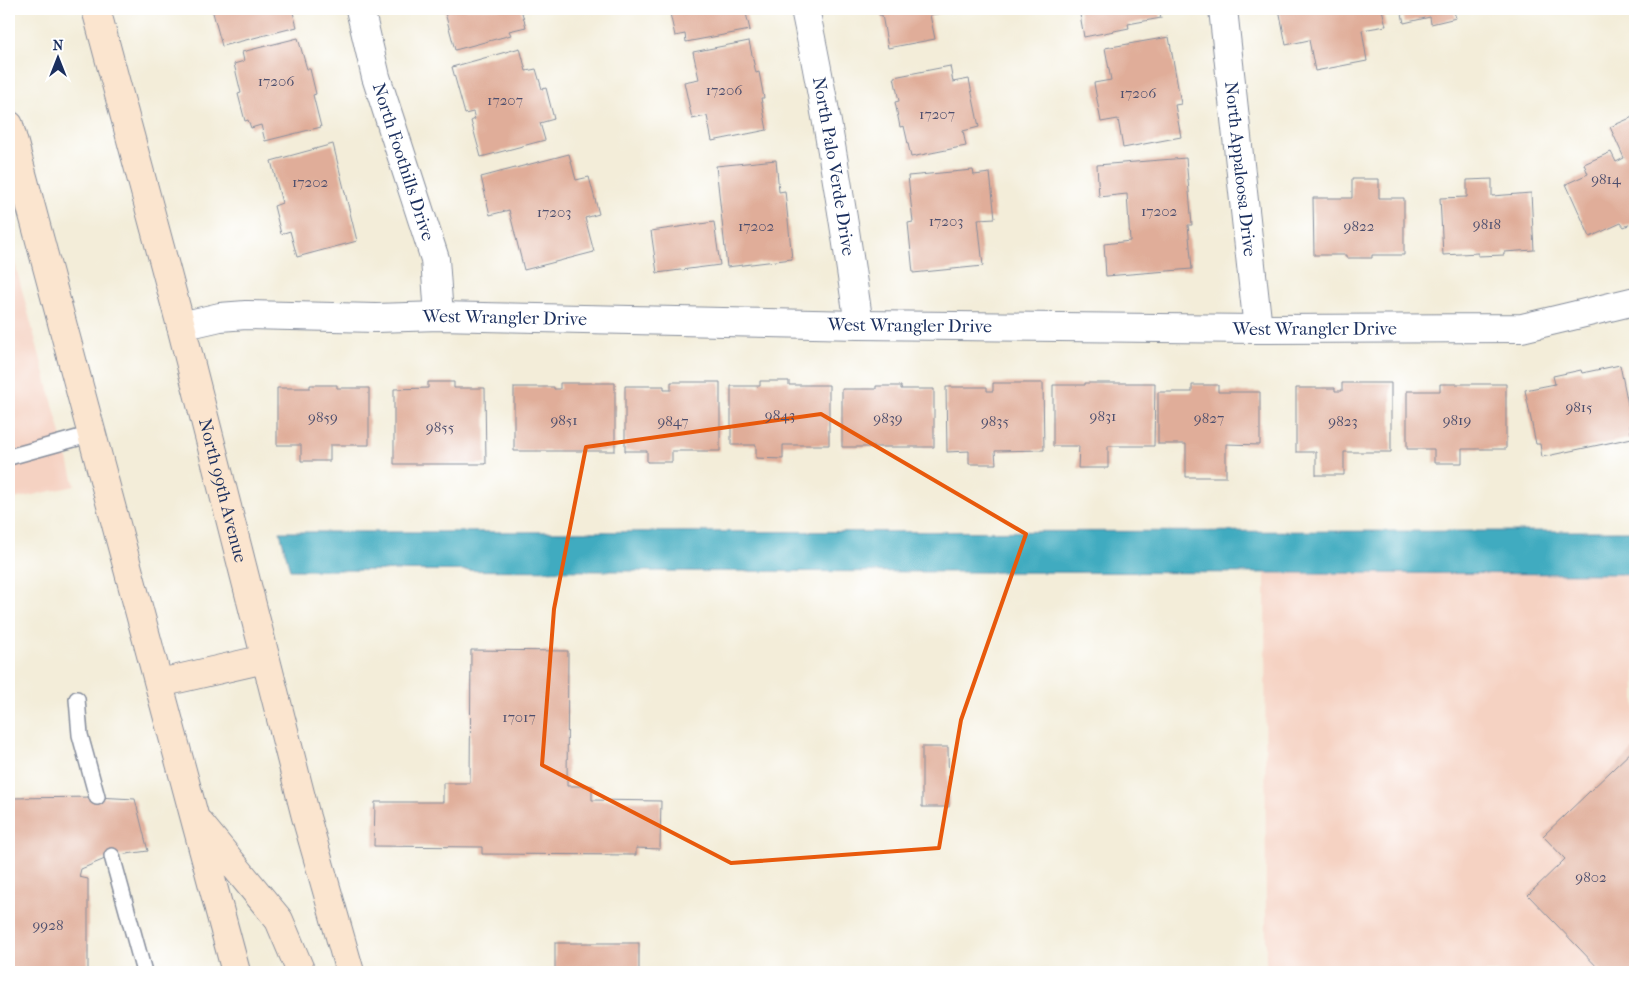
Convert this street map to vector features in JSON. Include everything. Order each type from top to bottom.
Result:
[{"type":"main road","name":"North 99th Avenue","points":[[96,9],[181,326],[306,817],[350,972]]},
{"type":"main road","points":[[9,124],[236,972]]},
{"type":"main road","points":[[160,683],[266,659]]},
{"type":"main road","points":[[194,817],[280,920],[301,972]]},
{"type":"street","name":"North Foothills Drive","points":[[360,9],[376,78],[435,259],[439,316]]},
{"type":"street","name":"North Palo Verde Drive","points":[[805,9],[824,103],[860,325]]},
{"type":"street","name":"North Appaloosa Drive","points":[[1223,9],[1258,329]]},
{"type":"street","name":"West Wrangler Drive","points":[[181,326],[220,317],[246,315],[376,318],[439,316],[860,325],[1258,329],[1522,328],[1635,301]]},
{"type":"lane","points":[[9,457],[92,434]]},
{"type":"lane","points":[[77,699],[80,735],[97,797]]},
{"type":"lane","points":[[112,856],[144,972]]},
{"type":"highlighted area","points":[[821,414],[1026,534],[961,720],[939,848],[731,863],[542,765],[554,609],[586,447]]},
{"type":"shaded area","points":[[9,242],[75,486],[9,500]]},
{"type":"shaded area","points":[[1265,573],[1635,574],[1635,972],[1266,972]]},
{"type":"water","points":[[1635,531],[1635,574],[290,570],[280,532]]},
{"type":"building","points":[[212,9],[292,9],[297,27],[222,46]]},
{"type":"building","points":[[444,9],[521,9],[526,27],[509,31],[511,35],[455,50]]},
{"type":"building","points":[[669,9],[745,9],[750,30],[686,42],[685,34],[675,36]]},
{"type":"building","points":[[878,9],[953,9],[953,11],[930,15],[935,39],[888,48],[882,15],[879,15]]},
{"type":"building","points":[[1079,9],[1159,9],[1161,18],[1128,24],[1129,28],[1084,37]]},
{"type":"building","points":[[1279,9],[1382,9],[1386,26],[1362,30],[1367,61],[1315,71],[1309,40],[1286,45]]},
{"type":"building","points":[[1401,9],[1463,9],[1454,12],[1456,18],[1431,24],[1430,17],[1404,23]]},
{"type":"building","points":[[1169,37],[1181,104],[1175,105],[1181,137],[1123,148],[1118,119],[1101,122],[1094,83],[1111,80],[1105,48]]},
{"type":"building","points":[[298,38],[307,69],[310,69],[316,94],[313,95],[321,127],[265,141],[261,125],[251,128],[248,120],[245,121],[238,94],[241,93],[234,64],[244,61],[242,52]]},
{"type":"building","points":[[749,41],[756,73],[759,72],[764,98],[761,98],[767,130],[712,141],[707,116],[692,119],[684,82],[699,79],[693,52]]},
{"type":"building","points":[[520,48],[526,71],[536,69],[542,89],[546,88],[554,119],[540,123],[545,140],[481,157],[471,121],[475,119],[473,112],[465,114],[452,67]]},
{"type":"building","points":[[950,66],[953,82],[969,79],[979,127],[963,131],[966,146],[911,157],[904,126],[900,127],[895,102],[899,101],[894,77]]},
{"type":"building","points":[[1635,116],[1635,222],[1624,227],[1621,223],[1590,237],[1566,184],[1588,174],[1584,164],[1611,152],[1616,162],[1624,158],[1610,127]]},
{"type":"building","points":[[333,144],[357,241],[297,257],[290,231],[281,234],[274,206],[282,203],[271,161]]},
{"type":"building","points":[[569,154],[576,180],[589,177],[599,214],[585,218],[594,252],[524,270],[509,210],[490,215],[481,177]]},
{"type":"building","points":[[1186,158],[1192,225],[1188,225],[1192,269],[1106,276],[1104,244],[1130,241],[1127,194],[1099,197],[1097,165]]},
{"type":"building","points":[[776,160],[779,192],[785,191],[792,259],[727,267],[716,166]]},
{"type":"building","points":[[973,170],[974,175],[990,173],[995,218],[978,219],[983,266],[913,273],[908,223],[913,222],[908,176]]},
{"type":"building","points":[[1352,179],[1379,179],[1379,198],[1404,198],[1404,255],[1372,255],[1372,258],[1346,258],[1346,255],[1314,255],[1313,198],[1352,198]]},
{"type":"building","points":[[1492,179],[1492,196],[1531,193],[1534,250],[1504,252],[1504,255],[1478,256],[1478,253],[1443,255],[1440,198],[1467,197],[1467,180]]},
{"type":"building","points":[[714,222],[720,265],[657,273],[651,231]]},
{"type":"building","points":[[1620,365],[1632,424],[1630,425],[1632,438],[1542,457],[1540,444],[1536,444],[1525,390],[1555,384],[1553,376],[1581,370],[1582,373]]},
{"type":"building","points":[[760,381],[789,381],[789,385],[829,385],[829,445],[783,445],[783,459],[756,458],[756,445],[731,445],[731,386],[760,386]]},
{"type":"building","points":[[428,382],[454,382],[454,388],[485,388],[486,464],[394,464],[394,389],[428,388]]},
{"type":"building","points":[[671,382],[720,382],[720,451],[672,451],[672,462],[647,462],[647,451],[625,451],[625,386],[664,386],[664,390],[671,390]]},
{"type":"building","points":[[560,383],[615,383],[615,451],[514,451],[514,387],[554,387],[554,389],[560,389]]},
{"type":"building","points":[[993,383],[1043,383],[1044,450],[995,451],[996,464],[969,464],[969,451],[947,452],[946,387],[987,387],[987,391],[993,391]]},
{"type":"building","points":[[1085,383],[1155,383],[1154,446],[1108,446],[1108,468],[1078,468],[1079,446],[1053,446],[1053,385],[1085,385]]},
{"type":"building","points":[[1342,383],[1391,383],[1391,452],[1344,452],[1344,475],[1316,475],[1316,452],[1296,452],[1296,388],[1335,388],[1335,391],[1342,391]]},
{"type":"building","points":[[1440,384],[1506,384],[1506,449],[1462,449],[1462,463],[1434,463],[1434,449],[1407,449],[1407,391],[1440,391]]},
{"type":"building","points":[[310,385],[337,385],[337,388],[369,388],[369,445],[330,445],[330,461],[301,461],[301,445],[277,445],[277,388],[310,388]]},
{"type":"building","points":[[1192,385],[1218,385],[1218,392],[1260,392],[1260,445],[1226,444],[1226,477],[1186,477],[1186,444],[1158,444],[1158,392],[1192,392]]},
{"type":"building","points":[[876,386],[901,386],[901,389],[934,389],[934,447],[842,447],[842,389],[876,389]]},
{"type":"building","points":[[471,650],[568,651],[567,786],[592,786],[592,800],[661,801],[660,849],[636,848],[636,855],[482,854],[482,847],[374,846],[375,802],[443,802],[443,783],[470,783]]},
{"type":"building","points":[[922,747],[948,747],[949,807],[922,807]]},
{"type":"building","points":[[1635,748],[1635,972],[1602,972],[1528,895],[1565,859],[1543,836]]},
{"type":"building","points":[[97,797],[135,799],[148,851],[112,856],[81,869],[79,877],[88,879],[88,972],[9,972],[9,798]]},
{"type":"building","points":[[555,943],[639,943],[639,972],[555,972]]}]
